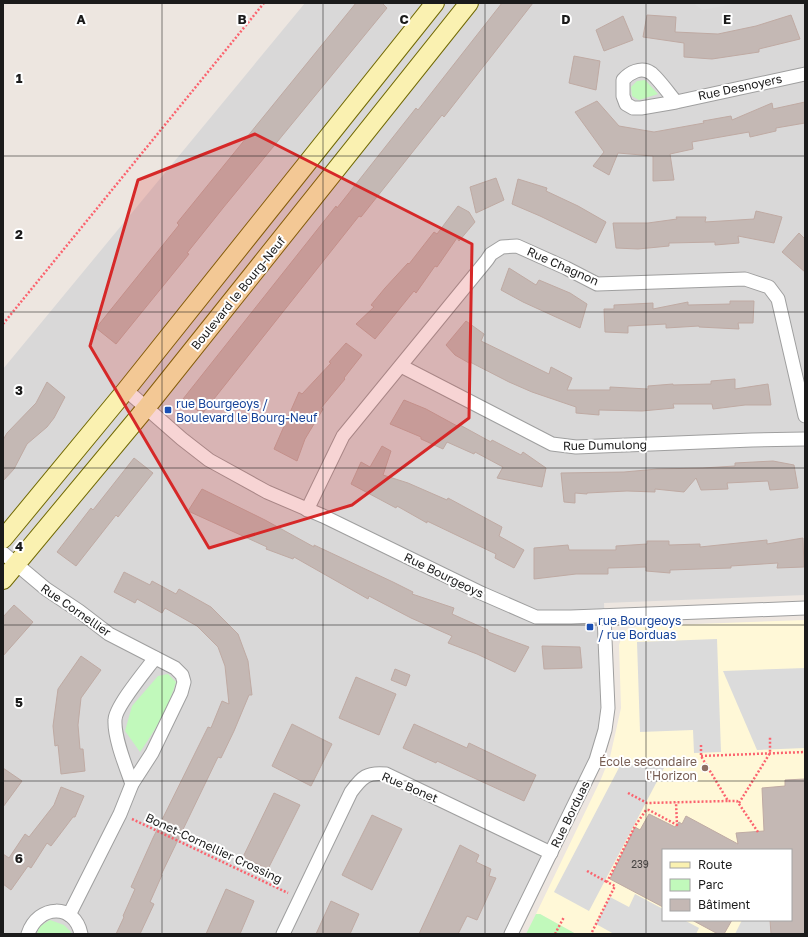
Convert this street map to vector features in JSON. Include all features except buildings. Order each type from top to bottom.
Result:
[{"type":"street","points":[[3,539],[126,390],[435,3]]},
{"type":"street","name":"Boulevard le Bourg-Neuf","points":[[3,580],[10,559],[146,408],[469,3]]},
{"type":"street","name":"Rue Desnoyers","points":[[676,102],[805,74]]},
{"type":"street","name":"Rue Chagnon","points":[[307,510],[343,436],[491,254],[502,247],[517,246],[597,284],[744,279],[769,287],[778,299],[805,416]]},
{"type":"street","name":"Rue Dumulong","points":[[401,366],[552,444],[576,448],[805,439]]},
{"type":"street","name":"Rue Bourgeoys","points":[[126,390],[182,439],[209,460],[267,492],[323,516],[480,593],[536,617],[604,616],[805,608]]},
{"type":"street","name":"Rue Cornellier","points":[[10,559],[46,589],[79,611],[109,634],[175,668],[182,675],[183,687],[152,753],[132,784],[120,814],[68,915]]},
{"type":"street","name":"Rue Borduas","points":[[511,934],[596,760],[606,725],[608,708],[604,616]]},
{"type":"street","points":[[132,784],[121,752],[115,727],[115,719],[121,706],[155,658]]},
{"type":"street","name":"Rue Bonet","points":[[283,934],[351,792],[359,781],[366,775],[376,773],[386,774],[551,853]]},
{"type":"street","points":[[28,934],[36,919],[43,914],[52,911],[60,912],[76,920],[81,934]]},
{"type":"path","points":[[3,324],[264,3]]},
{"type":"path","points":[[739,803],[770,754],[770,737]]},
{"type":"path","points":[[701,745],[701,756],[728,802]]},
{"type":"path","points":[[701,756],[805,752]]},
{"type":"path","points":[[628,793],[648,803],[737,801],[758,832]]},
{"type":"path","points":[[649,810],[677,825],[676,802]]},
{"type":"path","points":[[648,803],[649,810]]},
{"type":"path","points":[[607,882],[635,826],[646,810],[649,810]]},
{"type":"path","name":"Bonet-Cornellier Crossing","points":[[120,814],[300,898]]},
{"type":"path","points":[[587,871],[615,886],[592,932]]},
{"type":"path","points":[[555,934],[564,917]]},
{"type":"highlighted area","points":[[255,134],[472,244],[469,418],[352,505],[209,548],[90,346],[138,180]]},
{"type":"shaded area","points":[[305,3],[805,3],[805,595],[604,603],[608,719],[511,934],[3,934],[3,369]]},
{"type":"shaded area","points":[[693,3],[739,3],[702,10]]},
{"type":"shaded area","name":"École secondaire l'Horizon","points":[[805,620],[805,934],[576,934],[540,914],[536,914],[601,779],[610,757],[621,708],[619,645],[623,633],[629,628],[643,626]]},
{"type":"shaded area","points":[[717,639],[721,752],[694,753],[693,730],[640,732],[637,642]]},
{"type":"shaded area","points":[[805,668],[805,748],[757,750],[723,671]]},
{"type":"shaded area","points":[[623,760],[635,766],[653,762],[664,768],[589,911],[554,892]]},
{"type":"shaded area","points":[[635,894],[662,908],[662,921],[686,921],[699,928],[696,934],[614,934],[596,924],[610,897],[629,907]]},
{"type":"shaded area","points":[[742,921],[770,921],[771,934],[735,934]]},
{"type":"green space","points":[[645,80],[658,94],[639,100],[632,96],[631,87],[637,81]]},
{"type":"green space","points":[[168,674],[176,682],[173,692],[152,735],[140,752],[125,731],[132,706],[158,676]]},
{"type":"green space","points":[[536,914],[540,914],[576,934],[526,934]]},
{"type":"green space","points":[[50,920],[64,925],[71,932],[71,934],[37,934],[39,927]]},
{"type":"place","name":"rue Bourgeoys / Boulevard le Bourg-Neuf","points":[[168,410]]},
{"type":"place","name":"rue Bourgeoys / rue Borduas","points":[[590,627]]},
{"type":"place","name":"École secondaire l'Horizon","points":[[705,768]]}]
